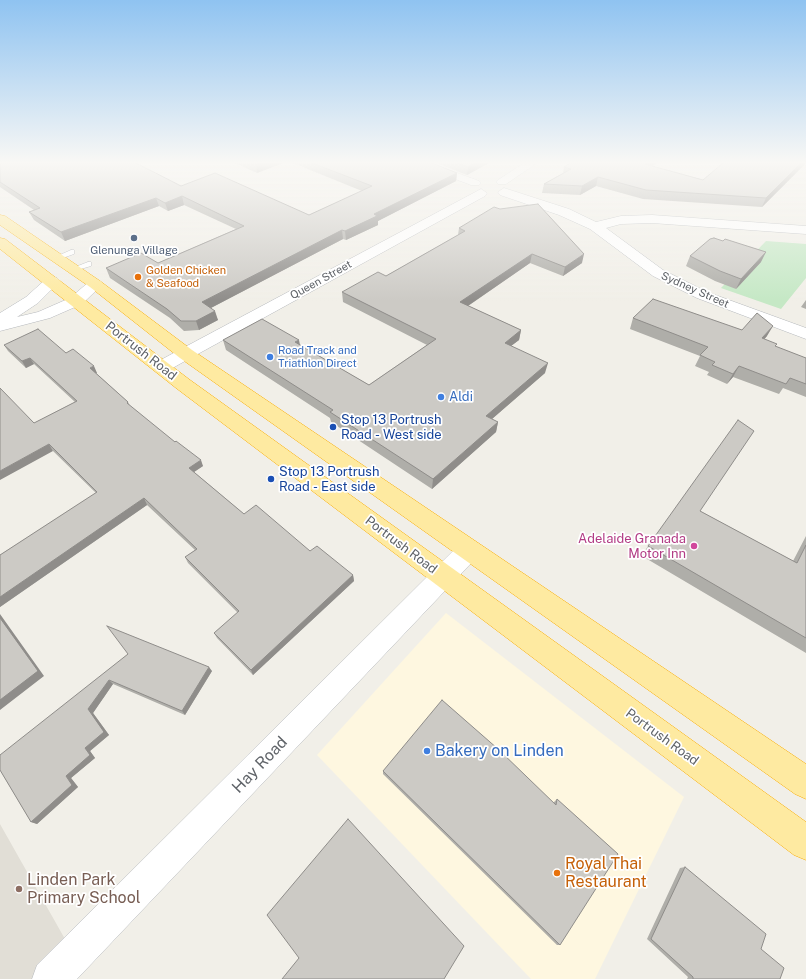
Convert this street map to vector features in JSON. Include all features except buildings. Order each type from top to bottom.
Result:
[{"type":"highway","name":"Portrush Road","points":[[0,218],[95,284],[186,354],[806,783]]},
{"type":"highway","name":"Portrush Road","points":[[0,242],[161,367],[443,577],[806,843]]},
{"type":"street","name":"Queen Street","points":[[161,367],[447,209]]},
{"type":"street","name":"Sydney Street","points":[[555,209],[594,226],[658,273],[702,296],[806,334]]},
{"type":"street","points":[[594,226],[621,220],[652,219],[804,230],[804,216]]},
{"type":"street","points":[[0,321],[32,300],[52,281]]},
{"type":"street","points":[[0,326],[44,315],[76,301],[95,284]]},
{"type":"street","name":"Hay Road","points":[[51,979],[469,550]]},
{"type":"lane","points":[[57,258],[71,252]]},
{"type":"lane","points":[[74,270],[88,264]]},
{"type":"shaded area","points":[[446,613],[684,797],[595,979],[531,979],[317,755]]},
{"type":"shaded area","name":"Linden Park Primary School","points":[[0,824],[74,955],[51,979],[0,979]]},
{"type":"green space","points":[[766,241],[806,244],[806,278],[781,309],[721,288]]},
{"type":"place","name":"Glenunga Village","points":[[134,238]]},
{"type":"place","name":"Golden Chicken & Seafood","points":[[138,277]]},
{"type":"place","name":"Road Track and Triathlon Direct","points":[[270,357]]},
{"type":"place","name":"Aldi","points":[[441,397]]},
{"type":"place","name":"Stop 13 Portrush Road - West side","points":[[333,427]]},
{"type":"place","name":"Stop 13 Portrush Road - East side","points":[[271,479]]},
{"type":"place","name":"Adelaide Granada Motor Inn","points":[[694,546]]},
{"type":"place","name":"Bakery on Linden","points":[[427,751]]},
{"type":"place","name":"Royal Thai Restaurant","points":[[557,873]]},
{"type":"place","name":"Linden Park Primary School","points":[[19,889]]}]
